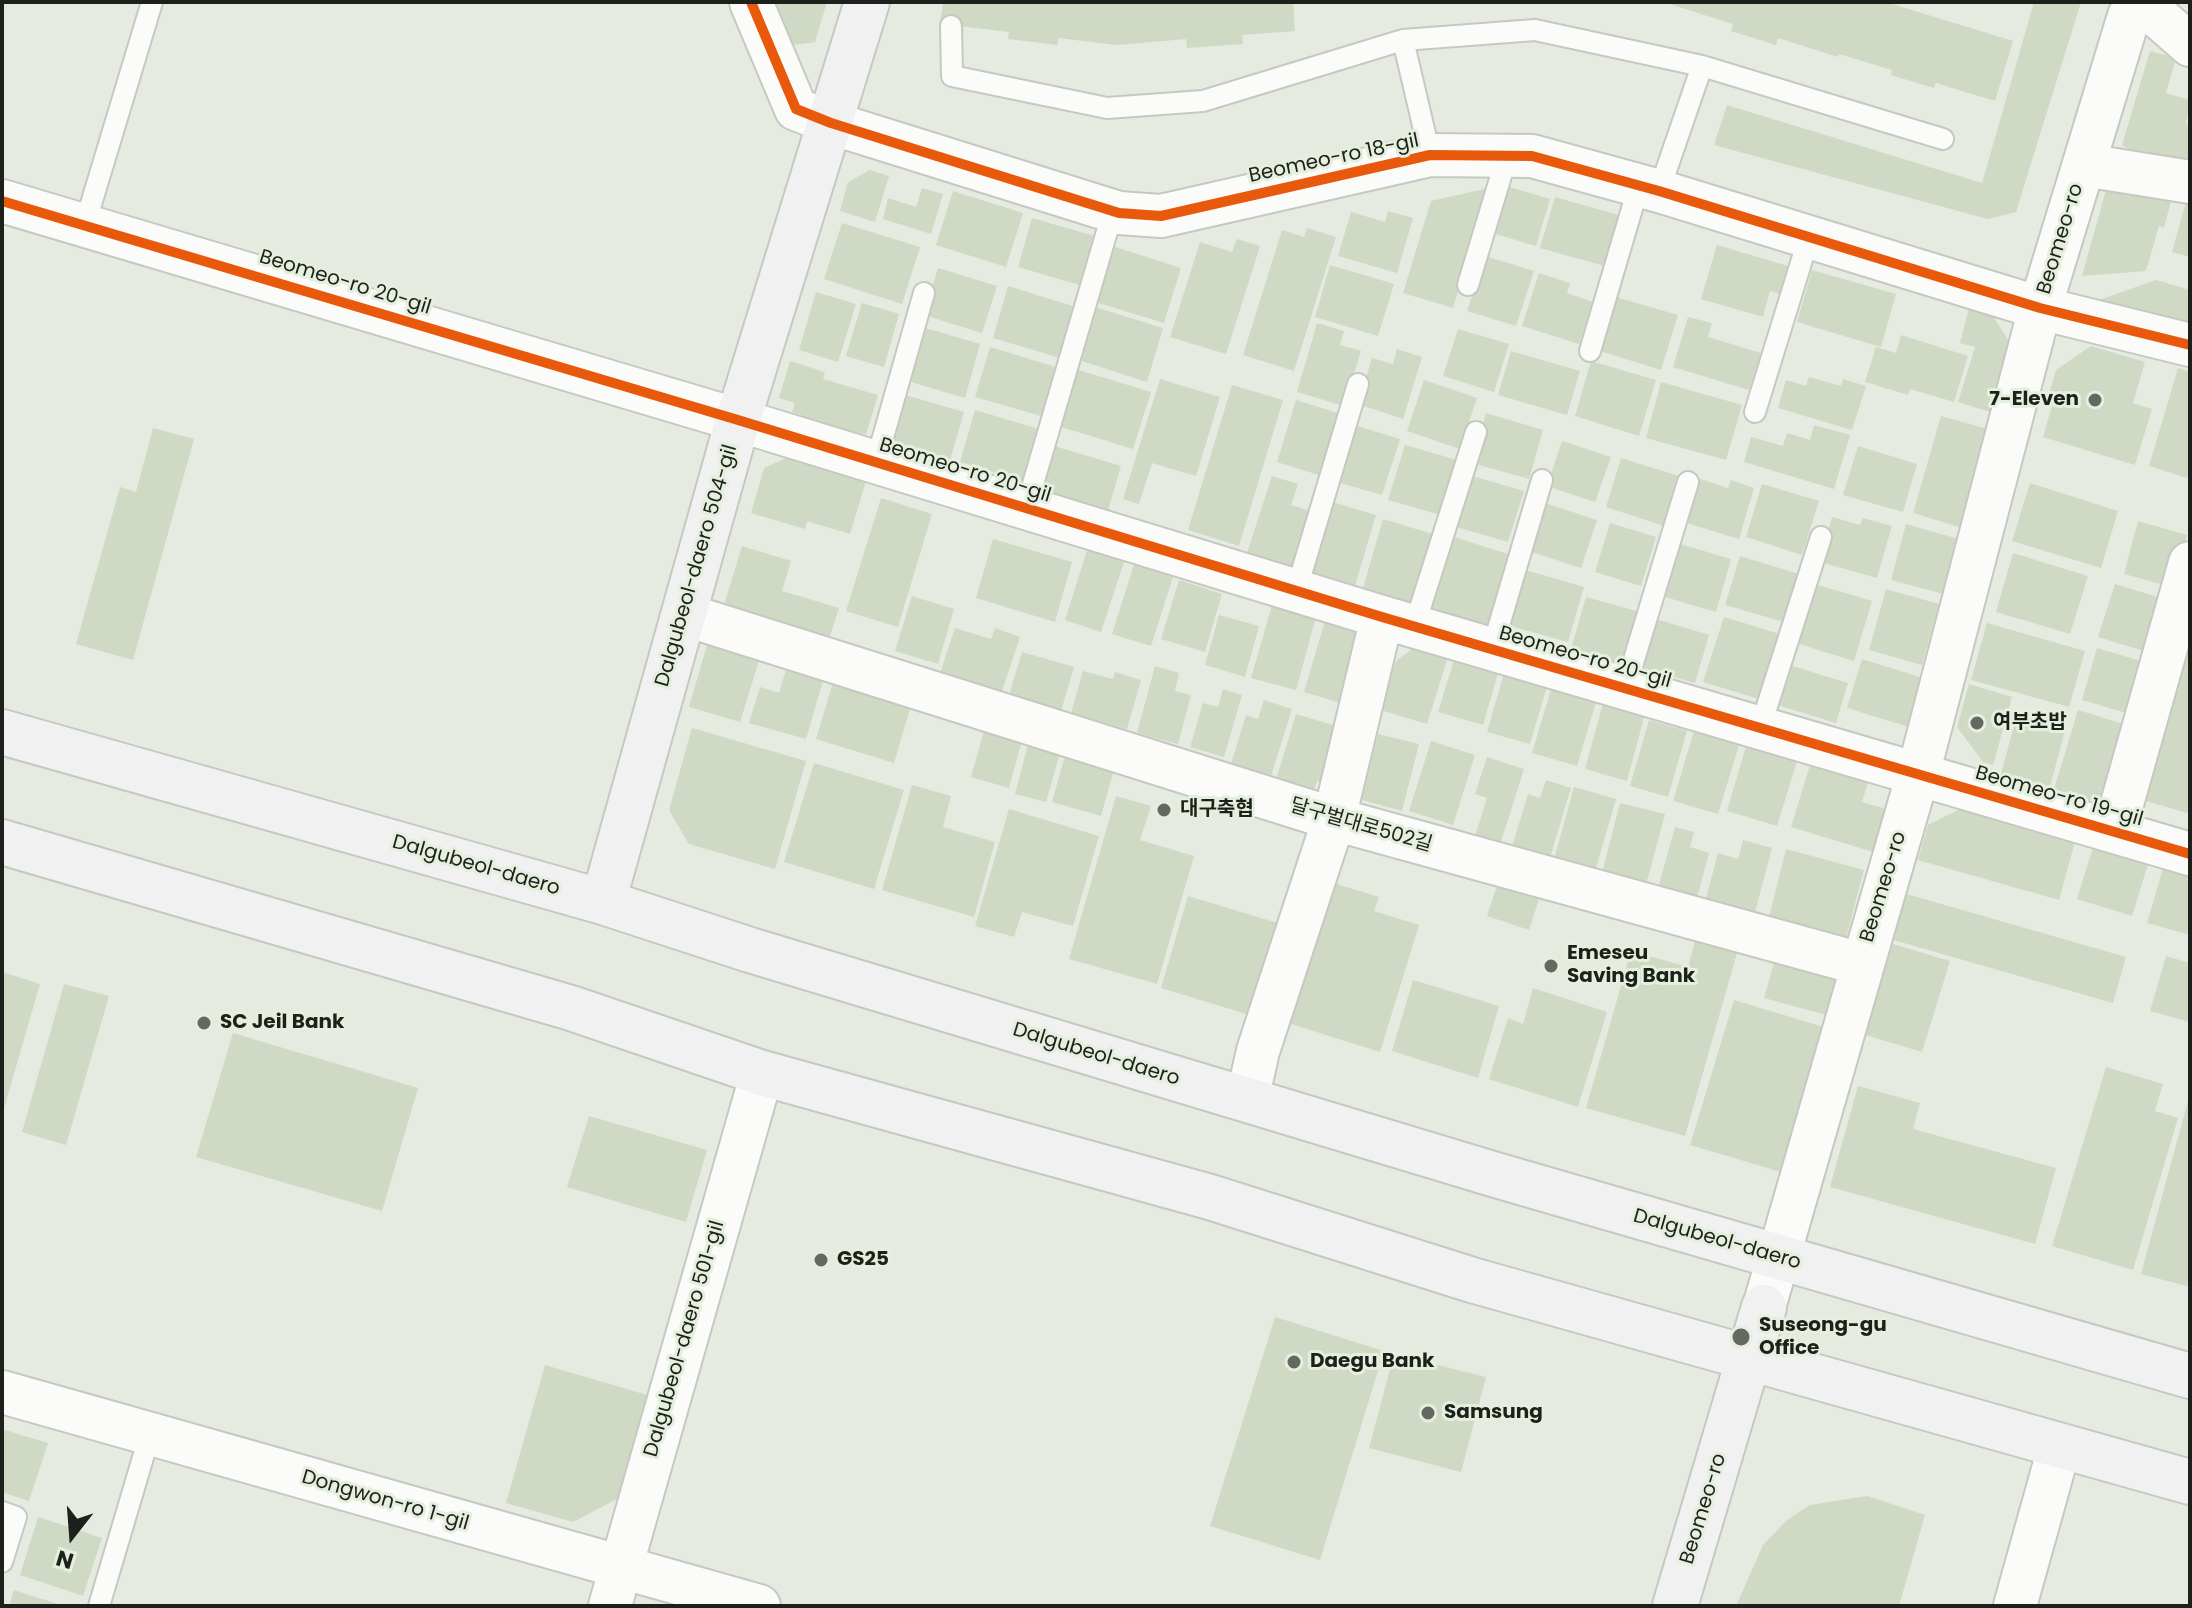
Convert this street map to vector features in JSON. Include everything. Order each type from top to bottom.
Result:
[{"type":"main road","name":"Dalgubeol-daero 504-gil","points":[[603,902],[738,420],[867,2]]},
{"type":"main road","name":"Dalgubeol-daero","points":[[2,732],[603,902],[1779,1259],[2190,1376]]},
{"type":"main road","points":[[2,842],[571,1008],[762,1073],[1210,1197],[1472,1280],[2190,1482]]},
{"type":"main road","name":"Beomeo-ro","points":[[1675,1606],[1764,1307]]},
{"type":"street","name":"Beomeo-ro 18-gil","points":[[751,2],[796,109],[831,123],[1113,211],[1161,216],[1430,155],[1532,156],[1649,188],[2040,308],[2190,345]]},
{"type":"street","points":[[2139,2],[2190,45]]},
{"type":"street","name":"Beomeo-ro","points":[[1764,1307],[1918,774],[2040,308],[2129,16],[2139,2]]},
{"type":"street","name":"Beomeo-ro","points":[[2084,165],[2190,182]]},
{"type":"street","name":"Beomeo-ro 20-gil","points":[[2,201],[738,420],[1398,622],[1918,774]]},
{"type":"street","points":[[2114,832],[2190,563]]},
{"type":"street","name":"달구벌대로502길","points":[[683,614],[1334,819],[1861,964]]},
{"type":"street","points":[[1247,1100],[1258,1051],[1398,622]]},
{"type":"street","name":"Beomeo-ro 19-gil","points":[[1918,774],[2190,854]]},
{"type":"street","name":"Dalgubeol-daero 501-gil","points":[[615,1588],[762,1073]]},
{"type":"street","name":"Dongwon-ro 1-gil","points":[[2,1392],[150,1434],[615,1588],[759,1606]]},
{"type":"street","points":[[2015,1606],[2060,1445]]},
{"type":"lane","points":[[85,224],[152,2]]},
{"type":"lane","points":[[951,26],[952,76],[1107,108],[1203,101],[1403,40],[1535,30],[1702,66],[1943,139]]},
{"type":"lane","points":[[1403,40],[1430,155]]},
{"type":"lane","points":[[1590,351],[1649,188],[1702,66]]},
{"type":"lane","points":[[1468,285],[1507,156]]},
{"type":"lane","name":"Beomeo-ro 20-gil","points":[[1026,508],[1113,211]]},
{"type":"lane","points":[[1755,412],[1809,237]]},
{"type":"lane","name":"Beomeo-ro 20-gil","points":[[876,462],[924,293]]},
{"type":"lane","points":[[1296,591],[1358,384]]},
{"type":"lane","points":[[1398,622],[1476,432]]},
{"type":"lane","name":"Beomeo-ro 20-gil","points":[[1492,649],[1542,480]]},
{"type":"lane","name":"Beomeo-ro 20-gil","points":[[1625,689],[1688,482]]},
{"type":"lane","points":[[1760,728],[1821,537]]},
{"type":"lane","points":[[99,1606],[150,1434]]},
{"type":"lane","points":[[2,1512],[16,1517],[2,1562]]},
{"type":"building","points":[[772,2],[827,2],[815,42],[794,45]]},
{"type":"building","points":[[943,2],[1293,2],[1295,31],[1242,35],[1243,44],[1187,48],[1186,39],[1117,45],[1058,38],[1058,45],[1008,39],[1009,32],[940,24]]},
{"type":"building","points":[[1663,2],[1886,2],[2013,41],[1995,101],[1936,83],[1934,88],[1891,75],[1892,70],[1778,38],[1776,45],[1731,31],[1733,24]]},
{"type":"building","points":[[2034,2],[2081,2],[2016,212],[1988,219],[1714,145],[1727,105],[1982,183]]},
{"type":"building","points":[[2150,51],[2176,58],[2166,93],[2190,100],[2186,124],[2190,126],[2190,161],[2152,164],[2122,145]]},
{"type":"building","points":[[870,170],[889,176],[875,222],[840,211],[848,182]]},
{"type":"building","points":[[1503,185],[1550,199],[1536,246],[1489,232]]},
{"type":"building","points":[[922,188],[943,194],[931,234],[883,219],[888,198],[916,207]]},
{"type":"building","points":[[1489,188],[1453,308],[1403,293],[1431,201]]},
{"type":"building","points":[[2130,189],[2171,201],[2164,228],[2159,226],[2146,271],[2082,276],[2106,190],[2129,196]]},
{"type":"building","points":[[953,191],[1023,213],[1006,267],[936,245]]},
{"type":"building","points":[[1555,197],[1622,216],[1608,267],[1540,248]]},
{"type":"building","points":[[2187,198],[2190,199],[2190,257],[2172,252]]},
{"type":"building","points":[[1388,211],[1413,218],[1397,273],[1338,256],[1351,212],[1385,222]]},
{"type":"building","points":[[1032,218],[1098,237],[1083,286],[1018,267]]},
{"type":"building","points":[[842,223],[920,247],[902,304],[824,279]]},
{"type":"building","points":[[1307,228],[1336,237],[1294,371],[1243,355],[1282,230],[1304,237]]},
{"type":"building","points":[[1237,239],[1260,246],[1226,354],[1170,337],[1200,242],[1232,252]]},
{"type":"building","points":[[1109,245],[1181,268],[1164,323],[1092,301]]},
{"type":"building","points":[[1717,245],[1788,266],[1780,294],[1770,291],[1763,317],[1701,299]]},
{"type":"building","points":[[1485,256],[1534,271],[1516,326],[1467,311]]},
{"type":"building","points":[[1330,265],[1394,284],[1378,336],[1315,317]]},
{"type":"building","points":[[938,268],[997,286],[982,333],[924,315]]},
{"type":"building","points":[[1812,270],[1896,294],[1881,347],[1797,322]]},
{"type":"building","points":[[1539,273],[1570,283],[1567,293],[1593,302],[1579,344],[1522,326]]},
{"type":"building","points":[[2156,280],[2190,290],[2189,327],[2099,300]]},
{"type":"building","points":[[1008,286],[1076,307],[1060,358],[993,338]]},
{"type":"building","points":[[816,292],[856,304],[838,362],[799,350]]},
{"type":"building","points":[[1616,297],[1678,315],[1661,370],[1600,351]]},
{"type":"building","points":[[862,303],[899,314],[884,367],[846,356]]},
{"type":"building","points":[[1092,306],[1163,328],[1147,382],[1075,359]]},
{"type":"building","points":[[1969,308],[1993,316],[2020,359],[2003,416],[1958,402],[1975,347],[1960,343]]},
{"type":"building","points":[[1688,317],[1712,323],[1708,337],[1761,353],[1749,390],[1673,367]]},
{"type":"building","points":[[1317,323],[1344,331],[1340,345],[1361,351],[1344,406],[1297,392]]},
{"type":"building","points":[[919,326],[980,344],[965,398],[904,380]]},
{"type":"building","points":[[1458,329],[1509,344],[1494,392],[1443,376]]},
{"type":"building","points":[[1901,335],[1968,356],[1954,402],[1910,389],[1908,395],[1865,382],[1876,347],[1896,353]]},
{"type":"building","points":[[2091,346],[2145,362],[2133,403],[2152,409],[2135,465],[2043,437],[2055,396],[2049,394],[2056,370]]},
{"type":"building","points":[[990,347],[1056,367],[1041,416],[975,397]]},
{"type":"building","points":[[1397,349],[1422,357],[1403,419],[1358,404],[1372,358],[1393,364]]},
{"type":"building","points":[[1511,351],[1580,371],[1567,415],[1498,395]]},
{"type":"building","points":[[790,361],[825,372],[823,379],[878,395],[866,434],[797,423],[800,414],[792,412],[795,403],[779,398]]},
{"type":"building","points":[[1591,361],[1656,380],[1639,436],[1575,416]]},
{"type":"building","points":[[1072,368],[1151,392],[1133,449],[1055,425]]},
{"type":"building","points":[[2178,368],[2190,372],[2190,479],[2149,466]]},
{"type":"building","points":[[1809,377],[1841,386],[1843,379],[1866,386],[1852,430],[1778,408],[1786,380],[1806,386]]},
{"type":"building","points":[[1160,379],[1220,397],[1196,476],[1152,463],[1139,504],[1123,499]]},
{"type":"building","points":[[1424,380],[1477,398],[1460,449],[1407,431]]},
{"type":"building","points":[[1661,382],[1742,405],[1726,460],[1646,438]]},
{"type":"building","points":[[1232,385],[1283,400],[1239,546],[1188,530]]},
{"type":"building","points":[[902,394],[964,412],[948,467],[886,448]]},
{"type":"building","points":[[1296,400],[1341,414],[1322,476],[1277,462]]},
{"type":"building","points":[[975,410],[1039,429],[1023,481],[960,462]]},
{"type":"building","points":[[1486,413],[1543,430],[1529,479],[1472,463]]},
{"type":"building","points":[[1941,416],[1994,431],[1966,529],[1913,513]]},
{"type":"building","points":[[1354,425],[1400,439],[1382,495],[1337,482]]},
{"type":"building","points":[[1814,425],[1850,435],[1834,489],[1744,462],[1751,437],[1783,446],[1787,433],[1810,440]]},
{"type":"building","points":[[153,428],[194,439],[133,660],[76,644],[120,487],[136,492]]},
{"type":"building","points":[[1562,441],[1611,457],[1595,502],[1547,486]]},
{"type":"building","points":[[1405,445],[1457,460],[1441,515],[1388,500]]},
{"type":"building","points":[[1054,446],[1121,466],[1107,514],[1039,493]]},
{"type":"building","points":[[1858,446],[1917,464],[1903,512],[1843,495]]},
{"type":"building","points":[[786,458],[866,481],[850,534],[807,521],[805,529],[751,513],[764,468]]},
{"type":"building","points":[[1621,458],[1679,476],[1664,526],[1606,507]]},
{"type":"building","points":[[1469,475],[1524,491],[1508,542],[1453,526]]},
{"type":"building","points":[[1272,476],[1298,484],[1291,505],[1311,511],[1293,567],[1247,553]]},
{"type":"building","points":[[1694,477],[1728,488],[1731,480],[1754,488],[1739,539],[1680,521]]},
{"type":"building","points":[[2030,483],[2118,511],[2101,568],[2012,541]]},
{"type":"building","points":[[1762,484],[1819,501],[1802,555],[1746,537]]},
{"type":"building","points":[[881,498],[932,514],[898,627],[846,611]]},
{"type":"building","points":[[1329,501],[1376,515],[1355,586],[1308,572]]},
{"type":"building","points":[[1542,502],[1597,520],[1581,568],[1526,550]]},
{"type":"building","points":[[1832,517],[1860,525],[1863,518],[1892,526],[1877,578],[1820,562]]},
{"type":"building","points":[[1383,519],[1436,535],[1415,604],[1363,588]]},
{"type":"building","points":[[2138,521],[2187,535],[2172,587],[2124,574]]},
{"type":"building","points":[[1610,523],[1656,537],[1641,586],[1595,572]]},
{"type":"building","points":[[1906,524],[1962,540],[1947,595],[1891,580]]},
{"type":"building","points":[[1448,535],[1511,555],[1488,626],[1426,606]]},
{"type":"building","points":[[993,539],[1072,562],[1055,622],[976,598]]},
{"type":"building","points":[[1680,544],[1731,559],[1716,612],[1665,597]]},
{"type":"building","points":[[742,546],[791,561],[782,591],[839,608],[826,648],[721,615]]},
{"type":"building","points":[[1088,547],[1125,559],[1101,632],[1065,620]]},
{"type":"building","points":[[2013,553],[2088,576],[2070,634],[1996,612]]},
{"type":"building","points":[[1740,556],[1799,574],[1784,622],[1725,605]]},
{"type":"building","points":[[1135,561],[1174,574],[1151,646],[1112,634]]},
{"type":"building","points":[[1522,569],[1584,587],[1568,642],[1507,625]]},
{"type":"building","points":[[1179,580],[1222,594],[1205,652],[1161,639]]},
{"type":"building","points":[[1815,584],[1872,601],[1854,661],[1796,643]]},
{"type":"building","points":[[2115,584],[2171,601],[2154,654],[2098,637]]},
{"type":"building","points":[[1886,589],[1939,604],[1922,665],[1869,650]]},
{"type":"building","points":[[912,596],[954,609],[938,664],[895,651]]},
{"type":"building","points":[[1586,597],[1640,612],[1625,664],[1571,649]]},
{"type":"building","points":[[1272,605],[1316,617],[1296,690],[1251,678]]},
{"type":"building","points":[[1219,615],[1259,626],[1245,677],[1205,665]]},
{"type":"building","points":[[1724,617],[1780,634],[1759,699],[1703,682]]},
{"type":"building","points":[[1653,618],[1709,635],[1695,683],[1639,667]]},
{"type":"building","points":[[1325,621],[1357,630],[1366,651],[1350,706],[1304,692]]},
{"type":"building","points":[[1987,623],[2085,651],[2069,707],[1971,680]]},
{"type":"building","points":[[955,628],[991,639],[995,628],[1020,637],[999,700],[938,679]]},
{"type":"building","points":[[710,635],[762,651],[740,722],[689,707]]},
{"type":"building","points":[[2190,642],[2190,814],[2140,799]]},
{"type":"building","points":[[1415,647],[1448,657],[1427,724],[1381,710],[1396,661]]},
{"type":"building","points":[[2097,648],[2151,664],[2136,716],[2082,700]]},
{"type":"building","points":[[1022,652],[1074,667],[1061,711],[1009,695]]},
{"type":"building","points":[[1455,657],[1499,670],[1483,725],[1438,712]]},
{"type":"building","points":[[1862,659],[1923,678],[1909,727],[1847,708]]},
{"type":"building","points":[[788,663],[825,674],[806,739],[749,723],[760,687],[779,693]]},
{"type":"building","points":[[1786,664],[1848,683],[1836,723],[1774,704]]},
{"type":"building","points":[[1155,666],[1179,673],[1175,691],[1191,695],[1178,744],[1137,733]]},
{"type":"building","points":[[1505,670],[1548,683],[1530,744],[1487,732]]},
{"type":"building","points":[[1083,671],[1113,679],[1115,672],[1141,680],[1127,729],[1071,713]]},
{"type":"building","points":[[834,679],[912,702],[894,763],[816,739]]},
{"type":"building","points":[[1969,684],[2012,697],[1993,765],[1983,762],[1957,727]]},
{"type":"building","points":[[1552,686],[1597,699],[1577,766],[1532,753]]},
{"type":"building","points":[[1223,689],[1242,695],[1224,757],[1190,747],[1203,703],[1218,707]]},
{"type":"building","points":[[1264,700],[1292,709],[1271,776],[1231,764],[1246,715],[1258,719]]},
{"type":"building","points":[[1603,703],[1645,714],[1627,781],[1585,769]]},
{"type":"building","points":[[2078,710],[2133,727],[2109,806],[2054,789]]},
{"type":"building","points":[[2018,711],[2067,723],[2050,787],[2001,774]]},
{"type":"building","points":[[1296,714],[1346,729],[1329,784],[1317,781],[1314,790],[1276,780]]},
{"type":"building","points":[[1649,720],[1687,731],[1668,797],[1630,786]]},
{"type":"building","points":[[985,727],[1023,737],[1009,788],[971,777]]},
{"type":"building","points":[[692,728],[806,761],[775,869],[689,844],[669,810]]},
{"type":"building","points":[[1695,728],[1740,742],[1718,814],[1673,801]]},
{"type":"building","points":[[1031,733],[1063,742],[1046,802],[1015,794]]},
{"type":"building","points":[[1378,734],[1419,744],[1402,811],[1362,800]]},
{"type":"building","points":[[1431,741],[1475,755],[1453,825],[1409,811]]},
{"type":"building","points":[[1068,745],[1117,759],[1101,816],[1052,802]]},
{"type":"building","points":[[1746,746],[1797,761],[1777,826],[1727,811]]},
{"type":"building","points":[[1487,757],[1524,769],[1499,848],[1474,839],[1487,798],[1475,794]]},
{"type":"building","points":[[814,763],[904,790],[874,889],[784,862]]},
{"type":"building","points":[[1810,765],[1868,782],[1862,802],[1886,809],[1873,852],[1791,827]]},
{"type":"building","points":[[1546,780],[1571,788],[1549,861],[1511,850],[1528,794],[1540,798]]},
{"type":"building","points":[[912,785],[951,796],[943,827],[995,842],[974,917],[882,890]]},
{"type":"building","points":[[1574,787],[1616,799],[1594,875],[1553,863]]},
{"type":"building","points":[[1116,796],[1151,806],[1140,840],[1194,856],[1157,984],[1069,959]]},
{"type":"building","points":[[1620,803],[1665,814],[1646,885],[1602,873]]},
{"type":"building","points":[[1964,807],[2076,838],[2059,900],[1918,860],[1928,825]]},
{"type":"building","points":[[1009,809],[1099,836],[1073,926],[1022,912],[1014,937],[975,926]]},
{"type":"building","points":[[1675,827],[1694,832],[1690,847],[1709,853],[1697,898],[1658,888]]},
{"type":"building","points":[[1743,840],[1772,848],[1754,916],[1705,902],[1718,853],[1738,859]]},
{"type":"building","points":[[2094,844],[2149,861],[2132,916],[2077,899]]},
{"type":"building","points":[[1786,849],[1864,870],[1845,942],[1768,921]]},
{"type":"building","points":[[2164,865],[2190,872],[2190,935],[2147,923]]},
{"type":"building","points":[[1501,873],[1543,887],[1529,930],[1487,916]]},
{"type":"building","points":[[1333,883],[1379,897],[1374,911],[1419,925],[1380,1052],[1291,1024]]},
{"type":"building","points":[[1903,893],[2126,957],[2113,1003],[1890,939]]},
{"type":"building","points":[[1188,896],[1281,924],[1253,1016],[1161,988]]},
{"type":"building","points":[[1697,934],[1739,946],[1685,1136],[1586,1108],[1631,951],[1688,967]]},
{"type":"building","points":[[1893,944],[1950,961],[1922,1052],[1865,1035]]},
{"type":"building","points":[[1777,952],[1843,971],[1830,1016],[1764,998]]},
{"type":"building","points":[[2166,956],[2190,963],[2190,1022],[2150,1011]]},
{"type":"building","points":[[2,972],[40,984],[3,1112],[2,1112]]},
{"type":"building","points":[[1413,980],[1499,1006],[1478,1078],[1392,1051]]},
{"type":"building","points":[[64,984],[109,996],[66,1145],[22,1132]]},
{"type":"building","points":[[1533,988],[1607,1012],[1578,1107],[1489,1079],[1508,1018],[1523,1024]]},
{"type":"building","points":[[1734,1000],[1827,1028],[1784,1173],[1690,1145]]},
{"type":"building","points":[[233,1033],[418,1088],[382,1211],[196,1157]]},
{"type":"building","points":[[2106,1067],[2163,1084],[2155,1111],[2178,1118],[2133,1270],[2052,1246]]},
{"type":"building","points":[[1858,1086],[1920,1103],[1913,1129],[2056,1168],[2035,1244],[1830,1187]]},
{"type":"building","points":[[2190,1097],[2190,1287],[2141,1274]]},
{"type":"building","points":[[589,1116],[707,1150],[686,1222],[567,1187]]},
{"type":"building","points":[[1275,1317],[1384,1351],[1320,1560],[1210,1526]]},
{"type":"building","name":"Samsung","points":[[1394,1354],[1486,1377],[1461,1472],[1369,1448]]},
{"type":"building","points":[[545,1365],[647,1395],[617,1499],[573,1522],[506,1503]]},
{"type":"building","points":[[2,1429],[48,1443],[29,1501],[2,1492]]},
{"type":"building","points":[[1867,1496],[1925,1515],[1899,1606],[1736,1606],[1763,1545],[1787,1520],[1810,1505]]},
{"type":"building","points":[[38,1517],[102,1538],[83,1596],[20,1575]]},
{"type":"building","points":[[14,1590],[61,1605],[61,1606],[9,1606]]},
{"type":"cycle path","points":[[751,2],[796,109],[831,123],[1119,213],[1161,216],[1430,155],[1532,156],[1659,191],[2040,308],[2190,345]]},
{"type":"cycle path","points":[[2,201],[738,420],[1382,617],[2190,854]]},
{"type":"place","name":"7-Eleven","points":[[2095,400]]},
{"type":"place","name":"여부초밥","points":[[1977,723]]},
{"type":"place","name":"대구축협","points":[[1164,810]]},
{"type":"place","name":"Emeseu Saving Bank","points":[[1551,966]]},
{"type":"place","name":"SC Jeil Bank","points":[[204,1023]]},
{"type":"place","name":"GS25","points":[[821,1260]]},
{"type":"place","name":"Suseong-gu Office","points":[[1741,1337]]},
{"type":"place","name":"Daegu Bank","points":[[1294,1362]]},
{"type":"place","name":"Samsung","points":[[1428,1413]]}]
